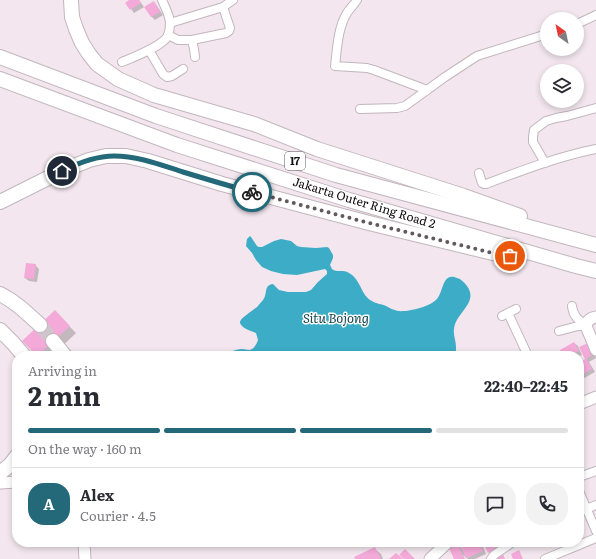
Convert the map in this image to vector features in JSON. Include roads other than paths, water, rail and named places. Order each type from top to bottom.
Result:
[{"type":"highway","points":[[71,0],[72,17],[82,43],[97,64],[118,79],[154,95],[254,124],[317,149],[464,196],[596,244]]},
{"type":"highway","name":"Jakarta Outer Ring Road 2","points":[[0,58],[156,116],[336,175],[596,244]]},
{"type":"highway","name":"Jakarta Outer Ring Road 2","points":[[0,79],[177,145],[349,200],[576,266],[596,270]]},
{"type":"highway","points":[[0,202],[67,169],[89,160],[114,156],[126,156],[148,161],[222,184],[369,223],[497,254],[576,266]]},
{"type":"highway","points":[[0,209],[44,181]]},
{"type":"highway","points":[[0,294],[21,307],[40,325]]},
{"type":"highway","points":[[0,330],[20,351]]},
{"type":"highway","points":[[53,341],[61,351]]},
{"type":"highway","points":[[0,473],[12,462]]},
{"type":"street","points":[[122,62],[148,50],[168,35],[170,23],[162,0]]},
{"type":"street","points":[[170,23],[223,7],[233,0]]},
{"type":"street","points":[[357,0],[343,21],[337,44],[335,66],[367,68],[427,90]]},
{"type":"street","points":[[168,35],[178,40],[192,40],[226,33],[230,28],[223,7]]},
{"type":"street","points":[[584,21],[596,15]]},
{"type":"street","points":[[360,109],[397,108],[405,106],[450,73],[477,56],[540,36]]},
{"type":"street","points":[[192,40],[195,57]]},
{"type":"street","points":[[148,50],[163,74],[167,77],[172,76],[183,69]]},
{"type":"street","points":[[545,163],[532,137],[534,130],[546,121],[596,108]]},
{"type":"street","points":[[479,173],[482,183],[486,184],[528,168],[570,155],[596,149]]},
{"type":"street","points":[[572,306],[576,316],[586,325],[596,350]]},
{"type":"street","points":[[516,309],[505,314],[525,351]]},
{"type":"street","points":[[586,325],[588,320],[596,317]]},
{"type":"street","points":[[559,331],[586,325]]},
{"type":"street","points":[[584,402],[596,397]]},
{"type":"street","points":[[584,475],[596,471]]},
{"type":"street","points":[[0,483],[12,482]]},
{"type":"street","points":[[584,511],[596,505]]},
{"type":"street","points":[[584,513],[596,531]]},
{"type":"street","points":[[584,543],[596,538]]},
{"type":"street","points":[[84,547],[85,559]]},
{"type":"street","points":[[430,559],[443,547]]},
{"type":"street","points":[[491,559],[494,555],[506,547]]},
{"type":"street","points":[[545,559],[574,547]]},
{"type":"water","name":"Situ Bojong","points":[[250,236],[259,247],[281,239],[291,241],[297,246],[301,247],[327,247],[333,255],[330,265],[332,269],[336,271],[345,271],[352,275],[370,300],[398,311],[413,310],[434,302],[439,296],[446,280],[452,277],[460,279],[467,286],[470,292],[470,298],[469,303],[456,323],[454,329],[456,351],[232,351],[242,349],[251,350],[256,345],[258,340],[256,333],[247,330],[241,325],[240,322],[243,317],[258,306],[263,300],[269,285],[273,284],[279,290],[288,292],[306,292],[311,290],[327,274],[325,269],[297,275],[271,271],[262,267],[256,260],[246,246],[247,239]]},
{"type":"tunnel","points":[[40,325],[53,341]]}]
